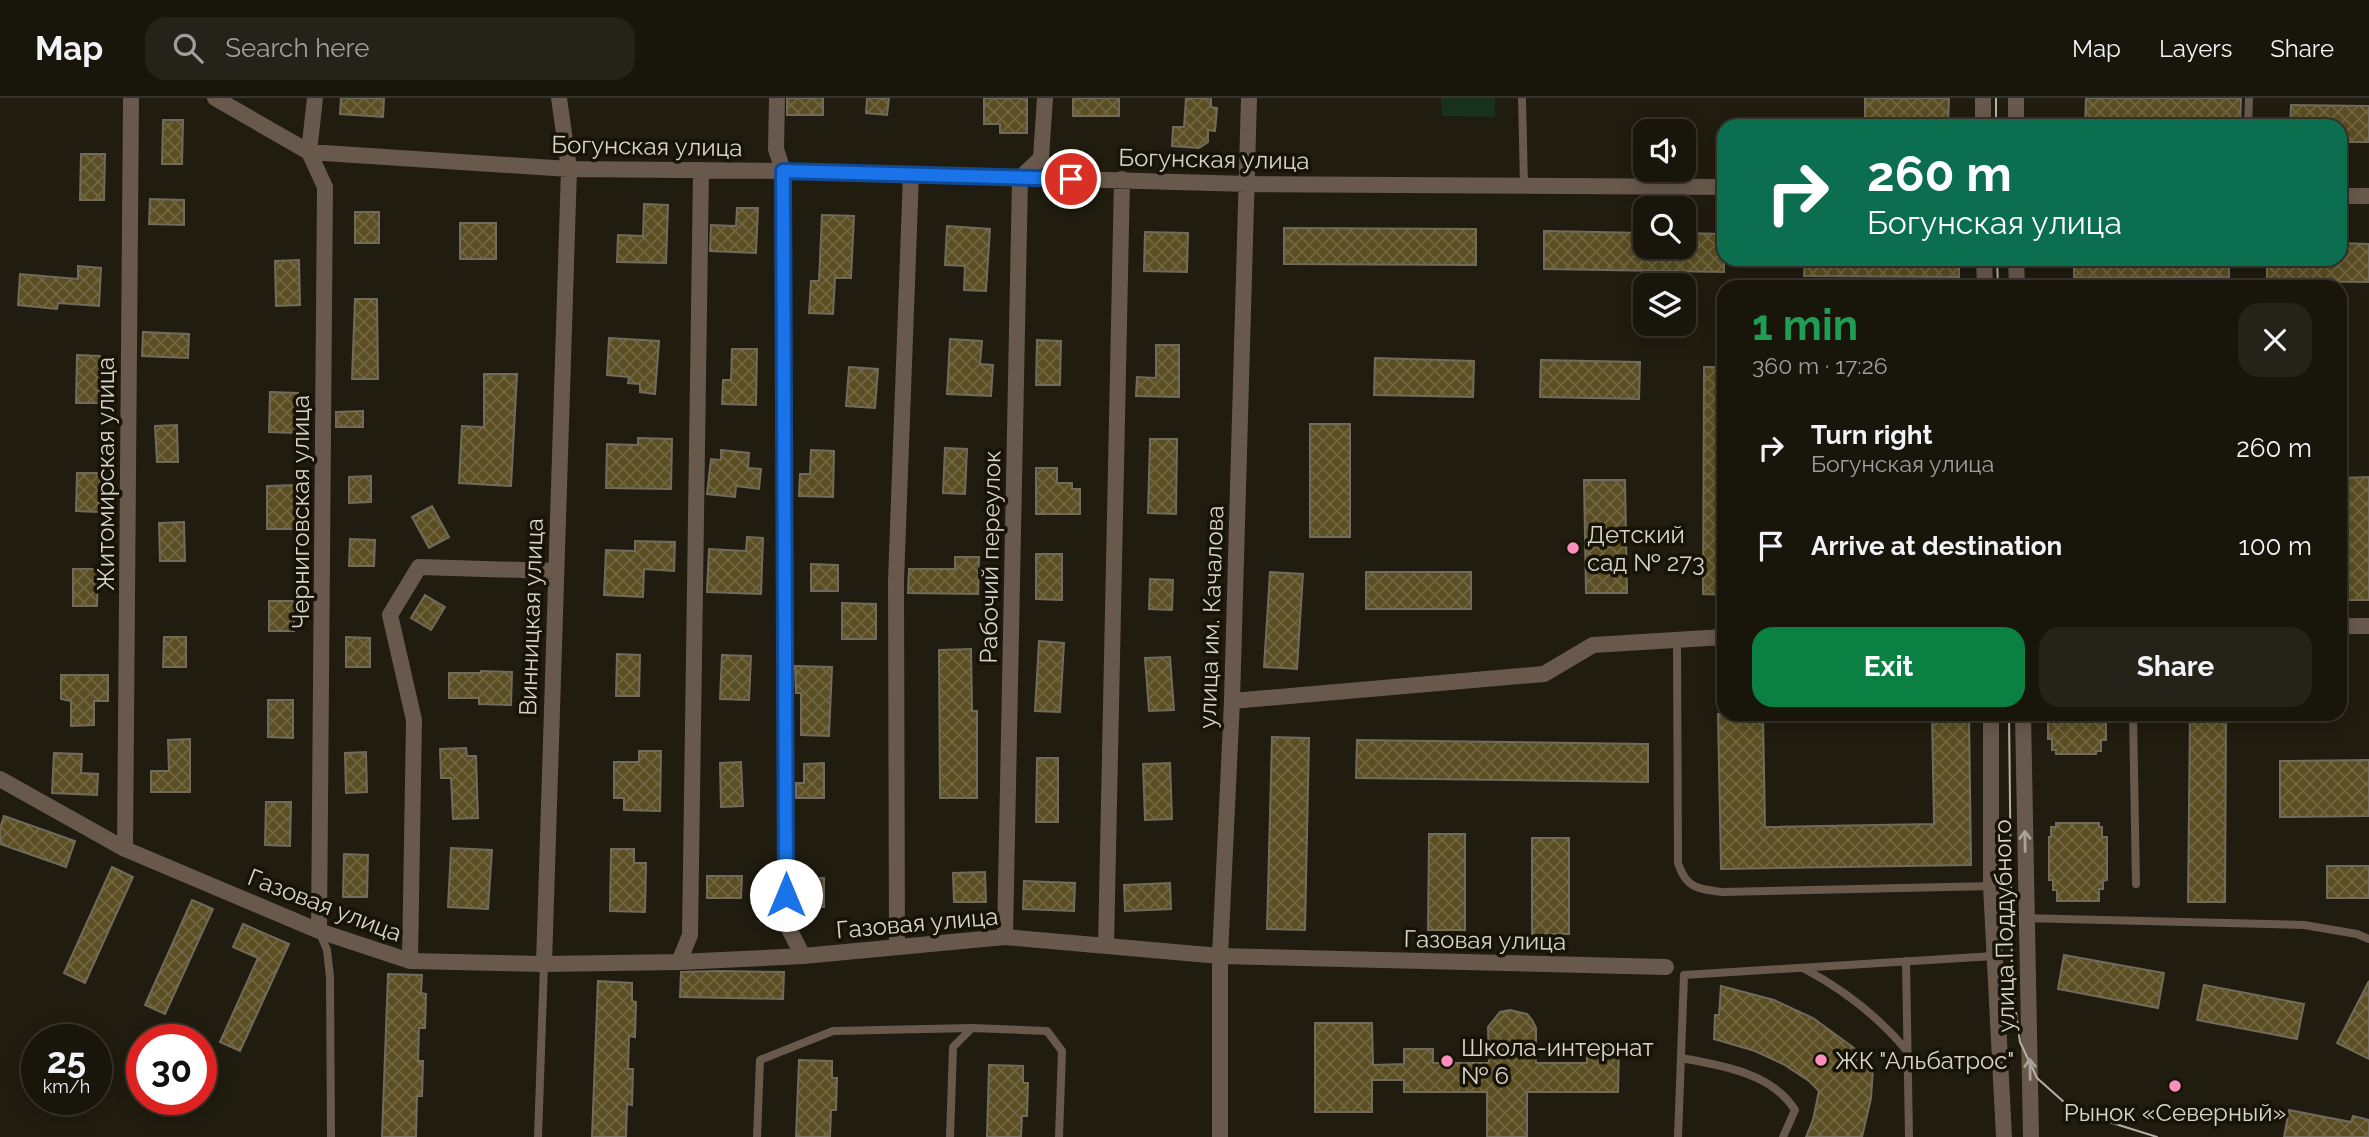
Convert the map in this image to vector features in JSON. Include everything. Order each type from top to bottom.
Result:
[{"type":"street","name":"Житомирская улица","points":[[125,849],[131,98]]},
{"type":"street","name":"Богунская улица","points":[[215,98],[309,152],[569,169],[783,171],[1248,184],[1717,187]]},
{"type":"street","points":[[309,152],[315,98]]},
{"type":"street","name":"Винницкая улица","points":[[544,964],[569,169],[559,98]]},
{"type":"street","points":[[777,98],[776,149],[783,171],[786,923],[803,956]]},
{"type":"street","points":[[1020,178],[1041,158],[1045,98]]},
{"type":"street","name":"улица им. Качалова","points":[[1220,1137],[1220,956],[1232,701],[1249,98]]},
{"type":"street","points":[[1983,98],[1983,119]]},
{"type":"street","points":[[2016,98],[2016,119]]},
{"type":"street","name":"Черниговская улица","points":[[309,152],[325,187],[319,931]]},
{"type":"street","points":[[679,962],[690,935],[701,170]]},
{"type":"street","points":[[897,946],[896,581],[911,174]]},
{"type":"street","name":"Рабочий переулок","points":[[1005,937],[1020,178]]},
{"type":"street","points":[[1106,946],[1122,179]]},
{"type":"street","points":[[2347,196],[2369,197]]},
{"type":"street","points":[[410,961],[414,720],[390,615],[419,567],[555,571]]},
{"type":"street","points":[[2347,625],[2369,625]]},
{"type":"street","points":[[1232,701],[1544,674],[1593,645],[1717,636]]},
{"type":"street","name":"улица Поддубного","points":[[1991,721],[1991,886],[2004,1137]]},
{"type":"street","name":"улица Поддубного","points":[[2022,721],[2031,1137]]},
{"type":"street","name":"Газовая улица","points":[[0,779],[125,849],[319,931],[410,961],[544,964],[679,962],[803,956],[1005,937],[1220,956],[1666,967]]},
{"type":"lane","points":[[1522,98],[1524,186]]},
{"type":"lane","points":[[2248,119],[2249,98]]},
{"type":"lane","points":[[1677,638],[1678,863],[1686,881],[1695,887],[1722,892],[1991,886]]},
{"type":"lane","points":[[2133,721],[2136,884]]},
{"type":"lane","points":[[2027,918],[2304,925],[2357,933],[2369,939]]},
{"type":"lane","points":[[319,931],[327,950],[330,977],[331,1137]]},
{"type":"lane","points":[[1678,1137],[1684,975],[1996,956]]},
{"type":"lane","points":[[1906,961],[1909,1137]]},
{"type":"lane","name":"Винницкая улица","points":[[538,1137],[544,964]]},
{"type":"lane","points":[[1802,968],[1860,1005],[1907,1051]]},
{"type":"lane","points":[[950,1137],[953,1047],[972,1028]]},
{"type":"lane","points":[[757,1137],[760,1060],[834,1031],[972,1028],[1047,1031],[1062,1051],[1059,1137]]},
{"type":"lane","points":[[1681,1058],[1730,1069],[1774,1089],[1796,1110],[1783,1137]]},
{"type":"green space","points":[[1441,98],[1495,98],[1495,117],[1442,116]]},
{"type":"building","points":[[341,98],[384,98],[383,117],[340,114]]},
{"type":"building","points":[[787,98],[823,98],[823,115],[787,115]]},
{"type":"building","points":[[867,98],[889,98],[887,115],[866,113]]},
{"type":"building","points":[[984,98],[1027,98],[1027,133],[1000,133],[1000,124],[984,124]]},
{"type":"building","points":[[1073,98],[1119,98],[1119,116],[1073,116]]},
{"type":"building","points":[[1186,98],[1211,98],[1211,107],[1217,108],[1215,131],[1208,130],[1208,142],[1199,148],[1172,146],[1173,127],[1184,127]]},
{"type":"building","points":[[1865,98],[1949,98],[1948,119],[1865,119]]},
{"type":"building","points":[[2086,98],[2241,98],[2240,119],[2085,119]]},
{"type":"building","points":[[2291,105],[2369,106],[2369,142],[2347,142],[2347,119],[2290,119]]},
{"type":"building","points":[[163,120],[183,120],[182,164],[162,164]]},
{"type":"building","points":[[81,154],[105,154],[104,200],[80,200]]},
{"type":"building","points":[[150,199],[184,200],[184,225],[149,224]]},
{"type":"building","points":[[644,204],[668,205],[666,263],[617,262],[618,235],[643,236]]},
{"type":"building","points":[[737,208],[758,208],[756,253],[710,251],[711,225],[736,226]]},
{"type":"building","points":[[355,212],[379,212],[379,243],[355,243]]},
{"type":"building","points":[[822,215],[854,216],[851,278],[835,278],[833,314],[809,313],[811,281],[819,281]]},
{"type":"building","points":[[460,223],[496,223],[496,259],[460,259]]},
{"type":"building","points":[[947,226],[990,229],[986,291],[964,290],[965,266],[945,265]]},
{"type":"building","points":[[1284,228],[1476,229],[1476,265],[1284,264]]},
{"type":"building","points":[[1544,231],[1633,233],[1633,259],[1696,259],[1696,233],[1717,234],[1717,266],[1724,266],[1724,272],[1544,269]]},
{"type":"building","points":[[1145,232],[1188,233],[1187,272],[1144,271]]},
{"type":"building","points":[[2347,243],[2369,244],[2369,282],[2267,280],[2267,266],[2347,266]]},
{"type":"building","points":[[299,260],[300,305],[276,306],[275,261]]},
{"type":"building","points":[[78,266],[101,268],[99,306],[58,303],[57,309],[18,305],[20,274],[78,279]]},
{"type":"building","points":[[1805,266],[1959,266],[1959,277],[1804,276]]},
{"type":"building","points":[[2074,266],[2229,266],[2229,277],[2074,278]]},
{"type":"building","points":[[355,299],[377,299],[378,379],[352,379]]},
{"type":"building","points":[[143,332],[189,334],[188,358],[142,356]]},
{"type":"building","points":[[609,338],[659,341],[655,394],[640,392],[640,384],[628,383],[629,377],[607,375]]},
{"type":"building","points":[[950,339],[982,341],[980,364],[993,365],[991,396],[947,394]]},
{"type":"building","points":[[1037,340],[1061,341],[1060,385],[1036,385]]},
{"type":"building","points":[[1156,345],[1179,345],[1179,397],[1136,396],[1137,377],[1156,378]]},
{"type":"building","points":[[732,349],[757,349],[756,405],[722,404],[723,380],[731,380]]},
{"type":"building","points":[[77,355],[100,356],[99,403],[76,403]]},
{"type":"building","points":[[1375,358],[1474,361],[1473,397],[1374,395]]},
{"type":"building","points":[[1541,360],[1640,362],[1639,399],[1540,397]]},
{"type":"building","points":[[849,367],[878,369],[875,408],[846,406]]},
{"type":"building","points":[[1704,367],[1717,367],[1717,595],[1703,594]]},
{"type":"building","points":[[484,374],[517,374],[511,486],[459,483],[462,426],[484,427]]},
{"type":"building","points":[[270,392],[298,393],[297,433],[269,432]]},
{"type":"building","points":[[363,411],[363,427],[336,427],[336,412]]},
{"type":"building","points":[[1310,424],[1350,424],[1350,537],[1310,537]]},
{"type":"building","points":[[177,425],[178,462],[157,462],[155,426]]},
{"type":"building","points":[[638,438],[672,439],[671,489],[606,488],[607,444],[638,445]]},
{"type":"building","points":[[1150,439],[1177,439],[1176,514],[1148,513]]},
{"type":"building","points":[[945,448],[967,449],[965,494],[943,493]]},
{"type":"building","points":[[721,450],[749,453],[748,468],[761,469],[759,489],[736,486],[735,497],[707,494],[711,459],[721,460]]},
{"type":"building","points":[[811,450],[834,451],[833,497],[799,496],[800,474],[810,474]]},
{"type":"building","points":[[1036,468],[1057,468],[1057,483],[1072,483],[1072,489],[1080,489],[1080,514],[1036,514]]},
{"type":"building","points":[[77,473],[100,473],[99,512],[76,511]]},
{"type":"building","points":[[371,476],[371,502],[349,503],[349,477]]},
{"type":"building","points":[[2369,477],[2369,600],[2347,600],[2347,478]]},
{"type":"building","points":[[1584,480],[1625,480],[1627,593],[1586,593]]},
{"type":"building","points":[[296,485],[296,529],[267,529],[267,486]]},
{"type":"building","points":[[432,506],[449,537],[429,548],[412,517]]},
{"type":"building","points":[[184,522],[185,561],[160,561],[159,523]]},
{"type":"building","points":[[747,537],[763,538],[761,594],[707,592],[709,549],[746,551]]},
{"type":"building","points":[[350,539],[375,540],[374,566],[349,566]]},
{"type":"building","points":[[635,541],[675,542],[674,571],[644,569],[643,597],[604,595],[606,550],[635,551]]},
{"type":"building","points":[[1036,554],[1062,554],[1062,600],[1036,599]]},
{"type":"building","points":[[955,557],[979,557],[978,594],[908,593],[909,569],[955,569]]},
{"type":"building","points":[[811,564],[838,565],[838,591],[811,591]]},
{"type":"building","points":[[73,569],[98,569],[97,606],[73,606]]},
{"type":"building","points":[[1270,572],[1303,574],[1297,669],[1264,667]]},
{"type":"building","points":[[1366,572],[1471,572],[1471,609],[1366,609]]},
{"type":"building","points":[[1150,579],[1173,580],[1172,610],[1149,609]]},
{"type":"building","points":[[425,595],[445,607],[431,630],[411,618]]},
{"type":"building","points":[[269,601],[294,601],[294,631],[269,631]]},
{"type":"building","points":[[842,603],[876,604],[876,639],[842,639]]},
{"type":"building","points":[[164,637],[186,637],[186,667],[163,667]]},
{"type":"building","points":[[346,637],[370,638],[370,667],[346,667]]},
{"type":"building","points":[[1039,641],[1064,643],[1060,712],[1035,711]]},
{"type":"building","points":[[971,649],[972,711],[977,711],[977,798],[940,798],[939,650]]},
{"type":"building","points":[[617,654],[640,655],[639,696],[616,696]]},
{"type":"building","points":[[722,655],[751,656],[749,700],[720,699]]},
{"type":"building","points":[[1170,657],[1174,710],[1149,711],[1145,658]]},
{"type":"building","points":[[795,666],[832,667],[829,736],[801,735],[801,693],[796,693]]},
{"type":"building","points":[[512,672],[511,705],[479,704],[479,698],[449,698],[449,673]]},
{"type":"building","points":[[61,675],[108,675],[108,701],[94,701],[94,725],[71,726],[71,701],[61,699]]},
{"type":"building","points":[[268,700],[293,700],[293,738],[268,737]]},
{"type":"building","points":[[1718,721],[1763,721],[1765,827],[1934,824],[1932,721],[1969,721],[1971,865],[1721,869]]},
{"type":"building","points":[[2048,721],[2106,721],[2106,740],[2101,740],[2101,751],[2096,751],[2096,754],[2056,754],[2056,750],[2052,750],[2052,739],[2048,739]]},
{"type":"building","points":[[2190,721],[2226,721],[2225,902],[2188,902]]},
{"type":"building","points":[[1272,737],[1309,738],[1305,930],[1267,929]]},
{"type":"building","points":[[190,739],[190,792],[151,792],[151,771],[169,771],[168,740]]},
{"type":"building","points":[[1357,740],[1648,744],[1648,782],[1356,778]]},
{"type":"building","points":[[466,748],[467,756],[476,756],[478,818],[453,819],[451,778],[441,778],[440,749]]},
{"type":"building","points":[[639,751],[661,751],[660,811],[624,810],[624,798],[614,798],[614,762],[639,762]]},
{"type":"building","points":[[366,752],[367,792],[346,793],[345,753]]},
{"type":"building","points":[[54,753],[82,754],[81,773],[98,774],[97,795],[52,793]]},
{"type":"building","points":[[1037,758],[1058,758],[1058,822],[1036,822]]},
{"type":"building","points":[[2369,760],[2369,816],[2280,817],[2280,761]]},
{"type":"building","points":[[741,762],[743,806],[721,807],[720,763]]},
{"type":"building","points":[[824,763],[824,798],[796,798],[796,783],[804,783],[804,764]]},
{"type":"building","points":[[1170,763],[1172,819],[1145,820],[1143,764]]},
{"type":"building","points":[[266,802],[291,802],[290,846],[265,845]]},
{"type":"building","points":[[4,816],[75,841],[66,867],[0,844],[0,828]]},
{"type":"building","points":[[2056,823],[2099,823],[2099,827],[2102,827],[2102,837],[2107,837],[2107,880],[2103,881],[2103,889],[2099,889],[2099,901],[2057,901],[2057,890],[2053,890],[2053,880],[2049,880],[2049,837],[2051,827],[2056,827]]},
{"type":"building","points":[[1429,834],[1465,834],[1465,930],[1428,930]]},
{"type":"building","points":[[1532,838],[1569,838],[1569,934],[1532,934]]},
{"type":"building","points":[[451,848],[492,850],[488,909],[448,907]]},
{"type":"building","points":[[611,849],[634,849],[634,863],[646,863],[645,912],[610,911]]},
{"type":"building","points":[[344,854],[368,855],[367,897],[343,897]]},
{"type":"building","points":[[2327,866],[2369,866],[2369,898],[2327,898]]},
{"type":"building","points":[[112,867],[133,877],[85,983],[64,973]]},
{"type":"building","points":[[985,872],[986,902],[954,902],[953,873]]},
{"type":"building","points":[[707,876],[742,876],[741,898],[707,898]]},
{"type":"building","points":[[796,878],[824,878],[824,907],[796,907]]},
{"type":"building","points":[[1024,881],[1075,883],[1074,911],[1023,909]]},
{"type":"building","points":[[1170,883],[1171,909],[1125,911],[1124,885]]},
{"type":"building","points":[[192,900],[213,909],[165,1014],[145,1005]]},
{"type":"building","points":[[243,924],[289,944],[240,1051],[220,1042],[258,958],[233,947]]},
{"type":"building","points":[[2064,955],[2164,973],[2158,1008],[2058,989]]},
{"type":"building","points":[[681,972],[784,972],[783,999],[680,997]]},
{"type":"building","points":[[388,974],[422,975],[421,993],[426,994],[425,1028],[419,1028],[418,1061],[423,1061],[422,1096],[417,1096],[416,1137],[382,1137]]},
{"type":"building","points":[[598,981],[632,983],[632,1001],[636,1002],[635,1037],[629,1036],[628,1069],[633,1069],[632,1105],[627,1104],[626,1137],[592,1137]]},
{"type":"building","points":[[2369,981],[2369,1059],[2337,1043]]},
{"type":"building","points":[[2204,985],[2304,1004],[2297,1039],[2197,1020]]},
{"type":"building","name":"ЖК \"Альбатрос\"","points":[[1721,986],[1774,1000],[1813,1018],[1854,1048],[1873,1068],[1871,1098],[1862,1137],[1806,1137],[1813,1120],[1819,1091],[1783,1064],[1755,1051],[1714,1039],[1715,1015],[1719,1015]]},
{"type":"building","points":[[1510,1010],[1527,1014],[1536,1028],[1536,1063],[1587,1063],[1587,1047],[1619,1047],[1618,1092],[1527,1092],[1527,1137],[1487,1137],[1487,1092],[1404,1092],[1404,1080],[1372,1080],[1372,1112],[1315,1112],[1315,1023],[1372,1023],[1373,1065],[1404,1064],[1404,1049],[1433,1049],[1433,1063],[1489,1063],[1488,1027],[1500,1012]]},
{"type":"building","points":[[799,1060],[832,1061],[832,1078],[837,1078],[836,1110],[831,1110],[830,1137],[796,1137]]},
{"type":"building","points":[[989,1065],[1023,1066],[1023,1083],[1028,1083],[1027,1116],[1022,1116],[1021,1137],[987,1137]]},
{"type":"building","points":[[2289,1110],[2351,1122],[2353,1116],[2369,1120],[2369,1137],[2284,1137]]},
{"type":"tram line","points":[[1996,98],[1996,119]]},
{"type":"tram line","points":[[1997,266],[1998,280]]},
{"type":"tram line","points":[[2009,721],[2012,982],[2020,1042],[2037,1078],[2074,1111],[2157,1137]]},
{"type":"place","name":"Детский сад № 273","points":[[1573,548]]},
{"type":"place","name":"ЖК \"Альбатрос\"","points":[[1821,1060]]},
{"type":"place","name":"Школа-интернат № 6","points":[[1447,1061]]},
{"type":"place","name":"Рынок «Северный»","points":[[2175,1086]]},
{"type":"route","points":[[786,895],[783,171],[1071,179]]}]
